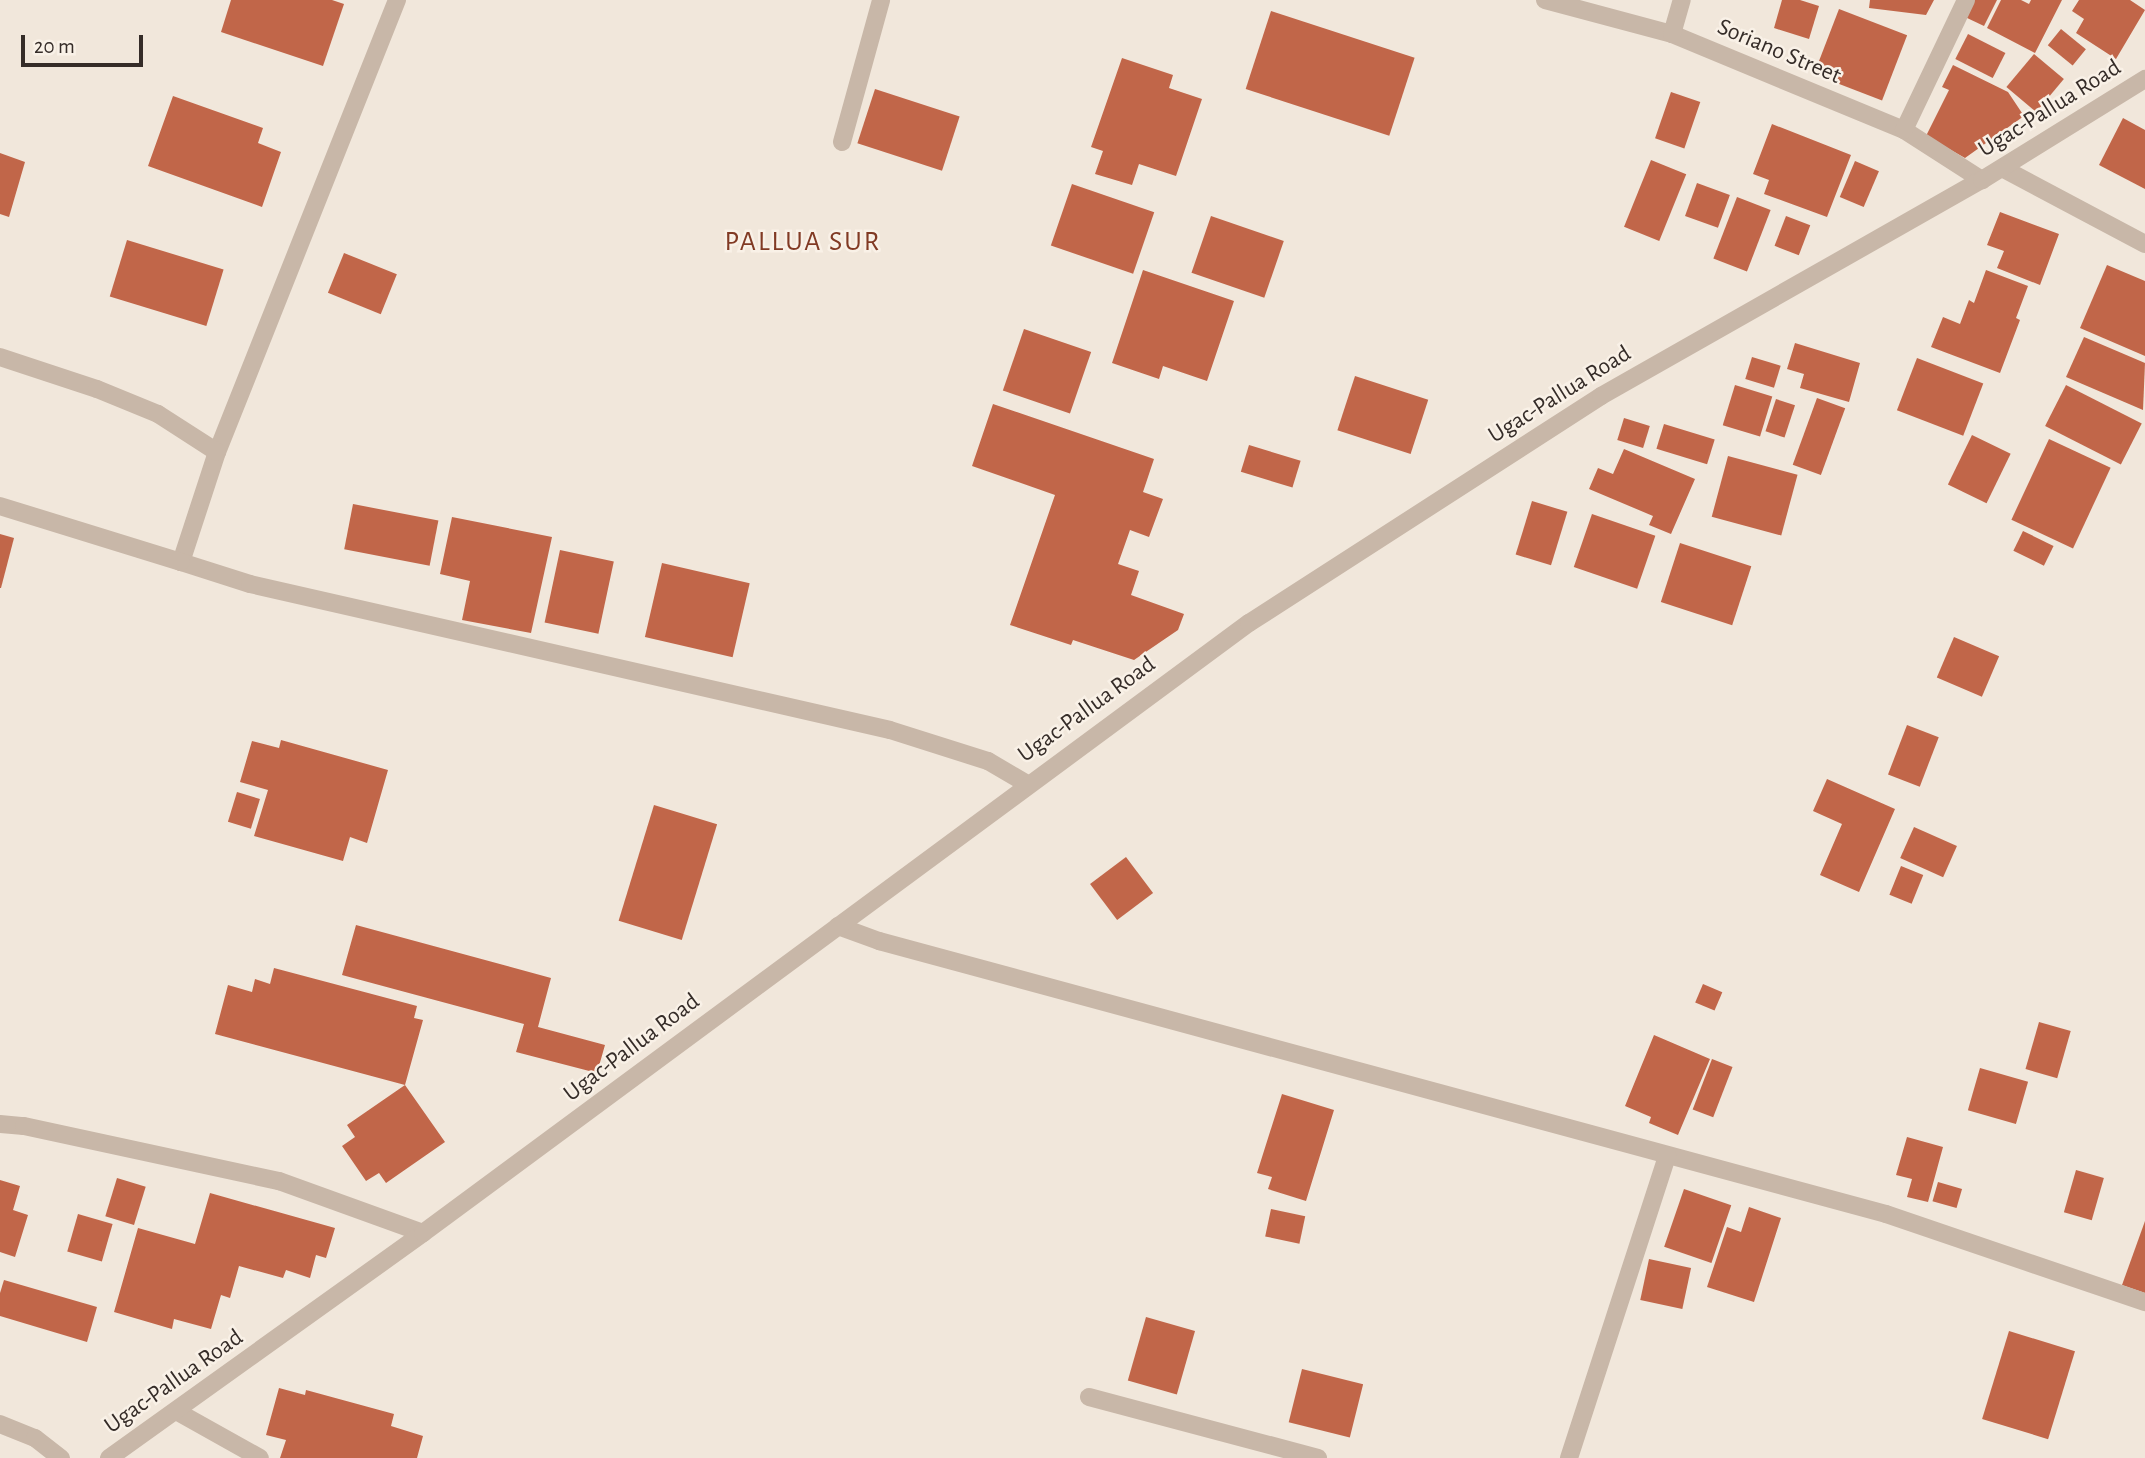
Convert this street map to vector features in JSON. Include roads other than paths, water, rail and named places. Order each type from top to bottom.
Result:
[{"type":"street","points":[[181,562],[218,452],[397,0]]},
{"type":"street","points":[[842,142],[881,0]]},
{"type":"street","name":"Soriano Street","points":[[1545,0],[1672,34],[1904,130],[1982,180]]},
{"type":"street","points":[[1672,34],[1682,0]]},
{"type":"street","points":[[1904,130],[1966,0]]},
{"type":"street","name":"Ugac-Pallua Road","points":[[109,1458],[423,1233],[1027,784],[1249,623],[1601,396],[1982,180],[2145,79]]},
{"type":"street","points":[[2001,168],[2145,244]]},
{"type":"street","points":[[0,357],[97,389],[158,414],[218,452]]},
{"type":"street","points":[[0,506],[250,584],[890,730],[988,761],[1027,784]]},
{"type":"street","points":[[838,926],[879,941],[1886,1214],[2145,1302]]},
{"type":"street","points":[[0,1124],[24,1126],[279,1181],[423,1233]]},
{"type":"street","points":[[1569,1458],[1667,1156]]},
{"type":"street","points":[[1089,1397],[1318,1458]]},
{"type":"street","points":[[176,1411],[260,1458]]},
{"type":"street","points":[[0,1424],[35,1438],[61,1458]]},
{"type":"district","name":"PALLUA SUR","points":[[803,242]]}]
